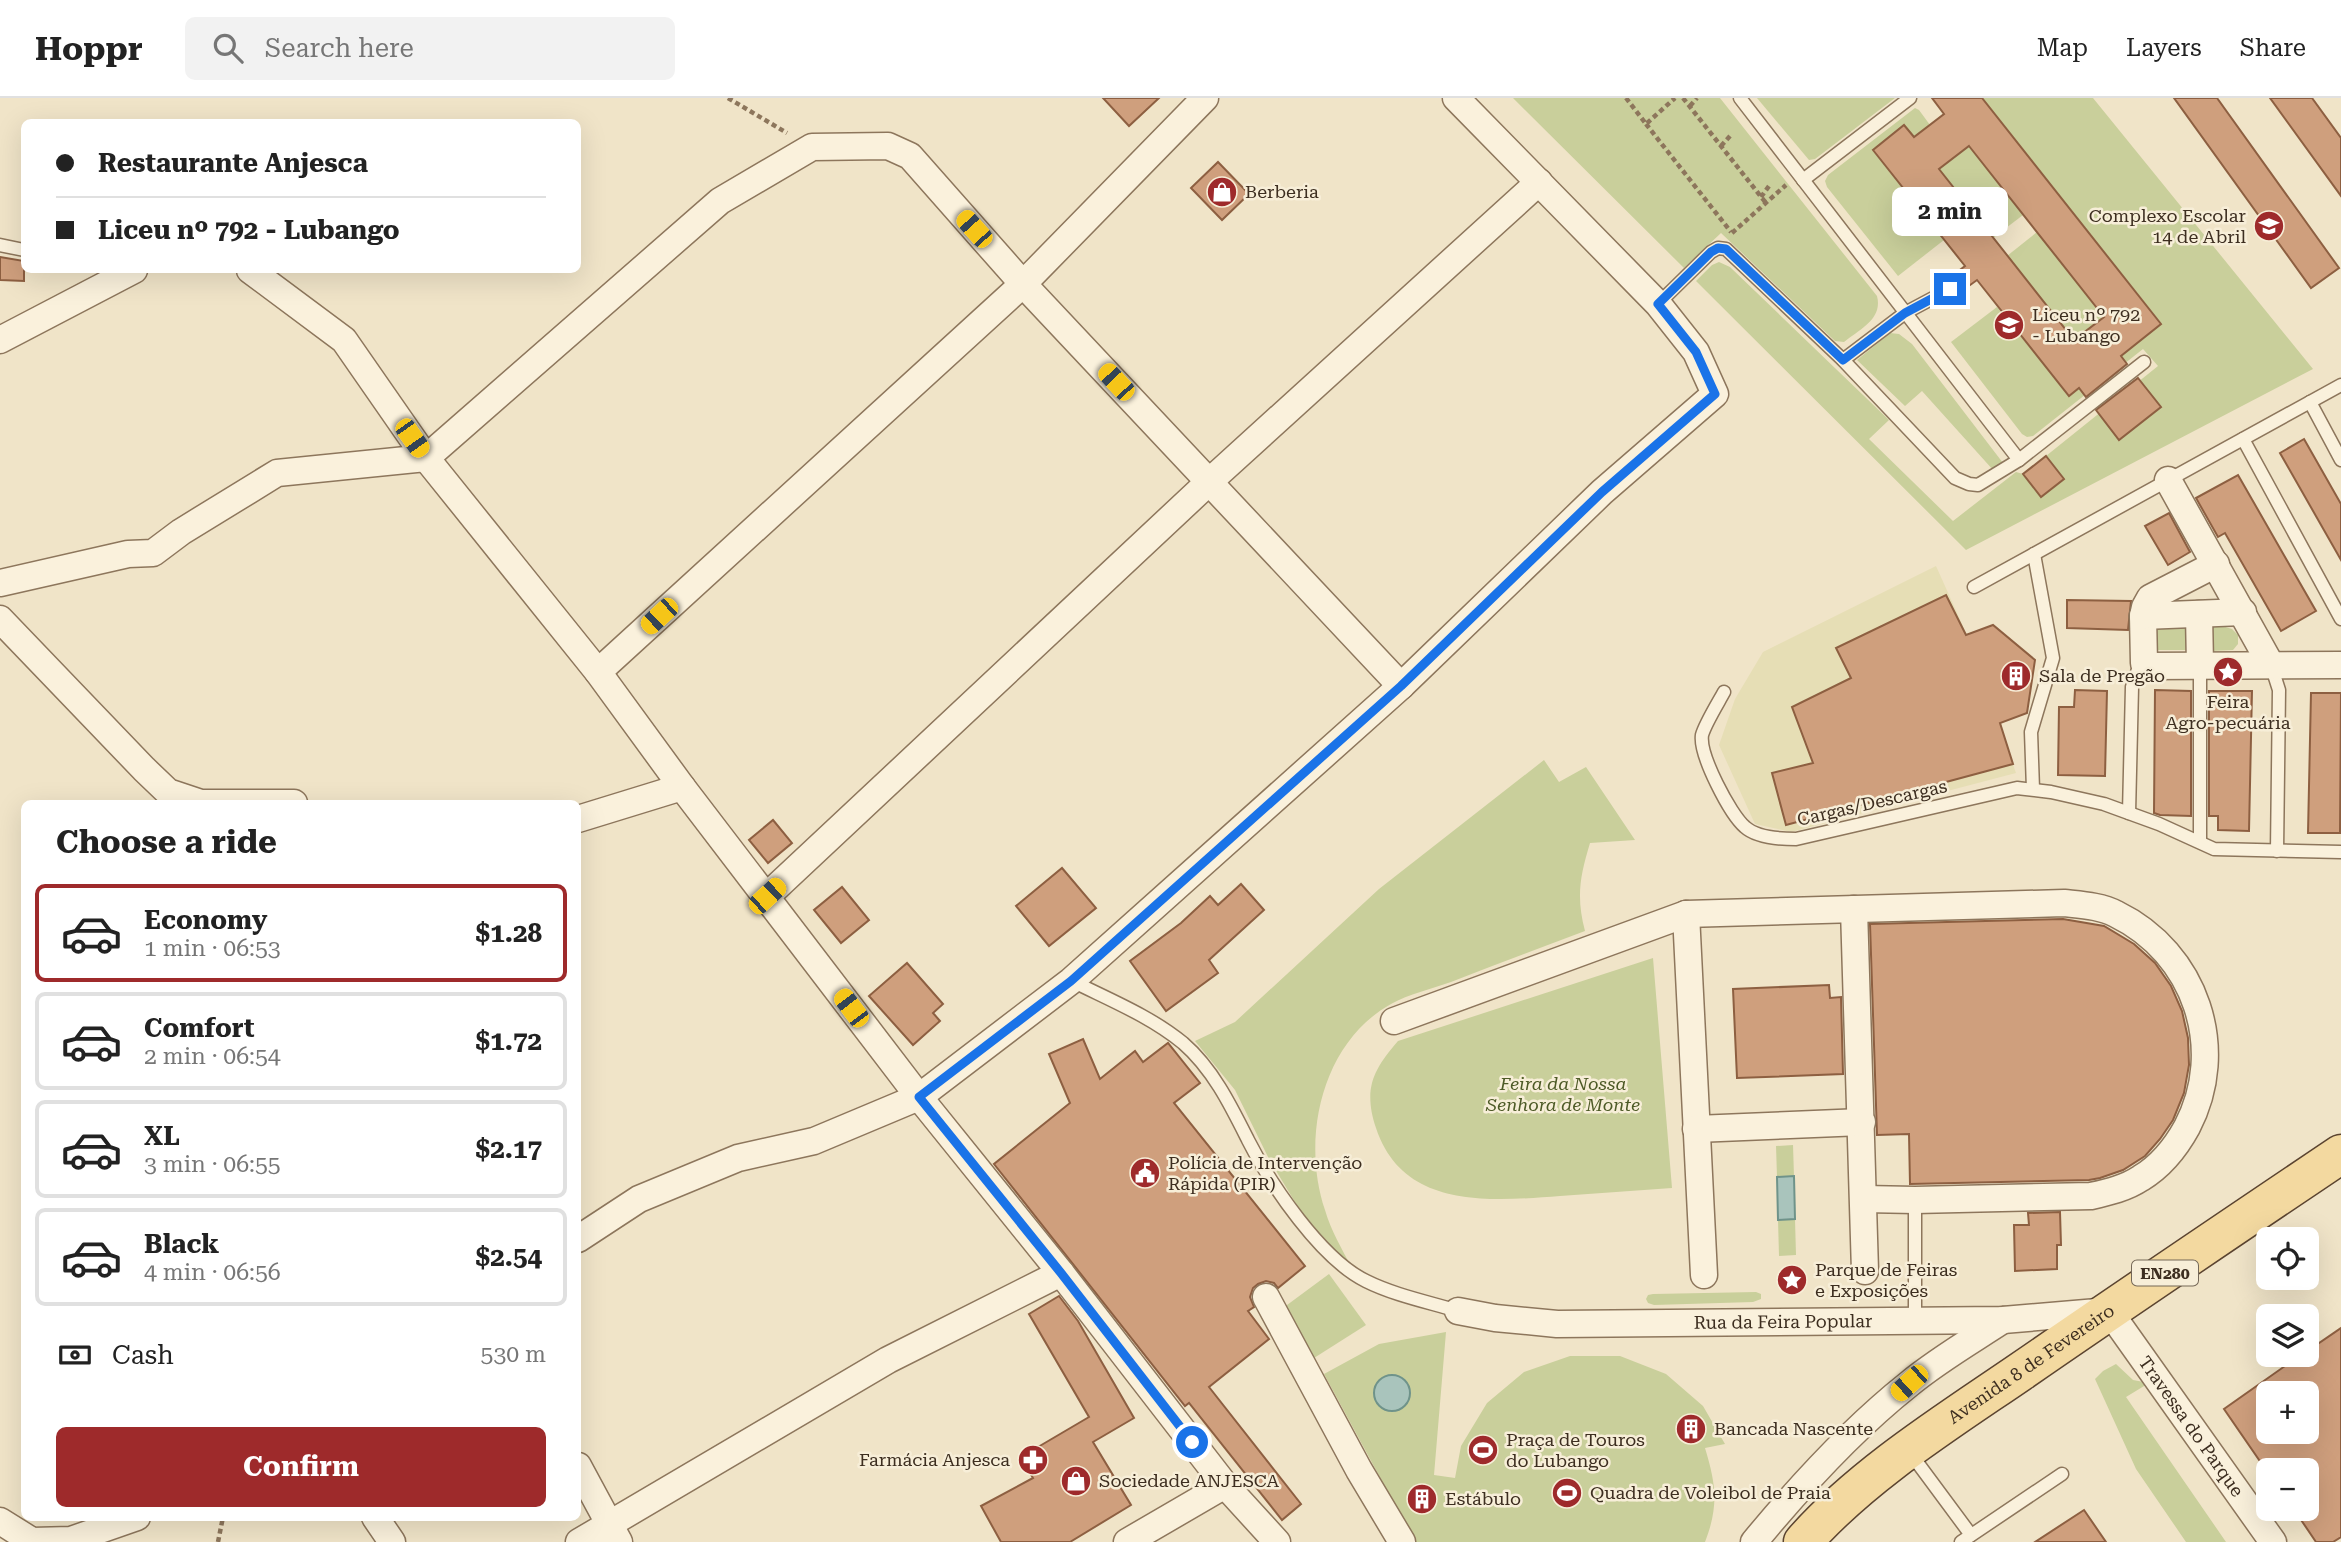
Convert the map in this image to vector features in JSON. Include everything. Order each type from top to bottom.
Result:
[{"type":"main road","name":"Avenida 8 de Fevereiro","points":[[1803,1542],[1871,1479],[1909,1451],[2341,1154]]},
{"type":"street","points":[[598,672],[1023,284],[1205,98]]},
{"type":"street","points":[[581,1237],[639,1199],[725,1163],[814,1141],[919,1097],[1071,981],[1401,686],[1602,492],[1715,394],[1696,352],[1658,304],[1456,98]]},
{"type":"street","points":[[0,583],[128,554],[153,553],[181,532],[276,473],[426,458],[719,201],[812,147],[888,146],[910,156],[1023,284],[1401,686]]},
{"type":"street","points":[[767,896],[1210,481],[1539,182]]},
{"type":"street","points":[[0,340],[122,273]]},
{"type":"street","points":[[254,273],[344,340],[426,458],[598,672],[682,787],[919,1097],[1061,1273],[1225,1485],[1277,1542]]},
{"type":"street","points":[[2168,480],[2271,665]]},
{"type":"street","points":[[2216,564],[2150,598],[2143,616],[2143,660],[2150,666],[2341,664]]},
{"type":"street","points":[[2143,616],[2243,612]]},
{"type":"street","points":[[2199,614],[2200,665]]},
{"type":"street","points":[[0,619],[168,792],[192,800]]},
{"type":"street","points":[[581,818],[682,787]]},
{"type":"street","points":[[1394,1021],[1686,914],[2064,903],[2089,905],[2115,913],[2141,929],[2165,952],[2189,984],[2201,1017],[2206,1050],[2203,1088],[2179,1141],[2162,1162],[2142,1178],[2119,1189],[2091,1196],[1864,1199]]},
{"type":"street","points":[[1854,909],[1866,1271]]},
{"type":"street","points":[[1686,914],[1704,1275]]},
{"type":"street","points":[[1696,1129],[1862,1122]]},
{"type":"street","points":[[579,1542],[615,1533],[888,1360],[1061,1273]]},
{"type":"street","points":[[1266,1297],[1359,1470],[1402,1542]]},
{"type":"street","name":"Rua da Feira Popular","points":[[1458,1311],[1495,1318],[1557,1324],[2003,1320],[2109,1311]]},
{"type":"street","name":"Travessa do Parque","points":[[2109,1311],[2273,1542]]},
{"type":"street","points":[[1754,1542],[1796,1491],[1858,1428],[1909,1383],[2003,1320]]},
{"type":"street","points":[[581,1471],[615,1533]]},
{"type":"street","points":[[1127,1542],[1225,1485]]},
{"type":"street","points":[[0,1521],[32,1541],[45,1541],[71,1540],[126,1521]]},
{"type":"street","points":[[378,1521],[392,1542]]},
{"type":"lane","points":[[1740,98],[2019,460]]},
{"type":"lane","points":[[1801,177],[1910,98]]},
{"type":"lane","points":[[0,245],[21,249]]},
{"type":"lane","points":[[1658,304],[1711,252],[1718,248],[1726,249],[1843,360],[1955,478],[1969,484],[1978,485],[2019,460],[2144,362]]},
{"type":"lane","points":[[1843,360],[1905,313],[1950,289]]},
{"type":"lane","points":[[1974,587],[2341,385]]},
{"type":"lane","points":[[2310,402],[2341,460]]},
{"type":"lane","points":[[2243,439],[2341,619]]},
{"type":"lane","points":[[2033,789],[2031,732],[2053,658],[2034,554]]},
{"type":"lane","points":[[2129,813],[2132,687],[2143,660]]},
{"type":"lane","points":[[2200,665],[2200,842]]},
{"type":"lane","points":[[2271,665],[2279,690],[2277,851]]},
{"type":"lane","name":"Cargas/Descargas","points":[[1724,692],[1702,736],[1709,767],[1728,807],[1746,828],[1774,838],[1796,839],[2017,788],[2104,804],[2214,849],[2341,852]]},
{"type":"lane","points":[[1071,981],[1144,1016],[1184,1044],[1228,1100],[1290,1210],[1344,1268],[1367,1282],[1458,1311]]},
{"type":"lane","points":[[1915,1200],[1915,1319]]},
{"type":"lane","points":[[1909,1451],[1966,1539],[2062,1474]]},
{"type":"path","points":[[728,98],[812,147]]},
{"type":"path","points":[[1626,98],[1732,233]]},
{"type":"path","points":[[1646,124],[1675,98]]},
{"type":"path","points":[[1683,98],[1766,203]]},
{"type":"path","points":[[1690,106],[1697,98]]},
{"type":"path","points":[[1648,142],[1655,134]]},
{"type":"path","points":[[1721,146],[1730,136]]},
{"type":"path","points":[[1679,181],[1685,174]]},
{"type":"path","points":[[1711,252],[1766,203],[1801,177]]},
{"type":"path","points":[[1761,197],[1769,187]]},
{"type":"path","points":[[1714,224],[1720,218]]},
{"type":"path","points":[[219,1542],[222,1521]]},
{"type":"shaded area","points":[[1936,566],[1967,635],[2016,773],[1791,832],[1755,824],[1719,745],[1735,699],[1763,652]]},
{"type":"green space","points":[[1513,98],[1720,98],[1877,296],[1877,311],[1869,323],[1844,342],[1835,341],[1721,233],[1684,268]]},
{"type":"green space","points":[[1757,98],[1895,98],[1815,159],[1809,160]]},
{"type":"green space","points":[[1982,98],[2093,98],[2313,369],[1966,550],[1696,281],[1712,265],[1719,262],[1730,267],[1889,420],[1869,439],[1953,521],[2016,472],[2023,474],[2041,497],[2064,479],[2046,456],[2158,366],[2143,349],[2033,436],[2027,437],[1951,342],[1997,307],[2069,396],[2161,323]],"holes":[[[2143,385],[2160,407],[2102,417]]]},
{"type":"green space","points":[[1915,108],[1930,125],[1914,137],[1904,125],[1873,150],[1944,240],[1898,276],[1825,181],[1828,175]]},
{"type":"green space","points":[[1969,146],[2023,215],[1993,238],[1939,169]]},
{"type":"green space","points":[[2037,232],[2104,317],[2074,340],[2007,256]]},
{"type":"green space","points":[[1890,333],[1899,334],[1912,344],[2003,463],[1994,471],[1922,391],[1905,406],[1857,360]]},
{"type":"green space","points":[[2153,625],[2186,625],[2186,650],[2153,650]]},
{"type":"green space","points":[[2222,626],[2232,629],[2238,635],[2238,644],[2233,650],[2209,651],[2209,627]]},
{"type":"green space","points":[[1544,760],[1559,782],[1586,767],[1635,840],[1590,843],[1580,887],[1585,931],[1398,1000],[1367,1021],[1348,1043],[1333,1068],[1323,1095],[1315,1153],[1318,1182],[1327,1218],[1352,1268],[1304,1217],[1269,1159],[1235,1090],[1195,1041],[1235,1022],[1379,889]]},
{"type":"green space","name":"Feira da Nossa Senhora de Monte","points":[[1653,958],[1672,1188],[1506,1199],[1452,1195],[1428,1187],[1406,1174],[1389,1155],[1376,1128],[1370,1102],[1377,1071],[1398,1041]]},
{"type":"green space","points":[[1793,1145],[1794,1176],[1777,1177],[1776,1146]]},
{"type":"green space","points":[[1795,1219],[1796,1255],[1779,1256],[1778,1220]]},
{"type":"green space","points":[[1329,1274],[1366,1325],[1314,1358],[1283,1308]]},
{"type":"green space","points":[[1653,1294],[1761,1294],[1761,1299],[1753,1302],[1654,1305],[1646,1299]]},
{"type":"green space","points":[[1446,1332],[1434,1475],[1455,1478],[1461,1446],[1487,1403],[1524,1372],[1570,1356],[1620,1356],[1666,1374],[1703,1406],[1725,1444],[1705,1448],[1712,1473],[1714,1506],[1705,1542],[1415,1542],[1324,1374],[1379,1344]]},
{"type":"green space","points":[[2116,1364],[2133,1380],[2149,1383],[2126,1397],[2226,1542],[2186,1542],[2136,1469],[2095,1379]]},
{"type":"water","points":[[1794,1176],[1795,1219],[1778,1220],[1777,1177]]},
{"type":"water","points":[[1392,1375],[1405,1380],[1410,1393],[1405,1406],[1392,1411],[1379,1406],[1374,1393],[1379,1380]]},
{"type":"building","points":[[1103,98],[1159,98],[1129,126]]},
{"type":"building","points":[[1932,98],[1982,98],[2161,324],[2121,356],[2127,364],[2086,397],[2079,388],[2069,396],[1977,280],[1955,296],[1959,290],[1957,284],[1951,280],[1944,282],[1965,266],[1873,150],[1904,125],[1914,137],[1944,114]],"holes":[[[1969,146],[2104,317],[2074,340],[1939,169]]]},
{"type":"building","points":[[2174,98],[2217,98],[2339,268],[2311,288]]},
{"type":"building","points":[[2270,98],[2312,98],[2341,138],[2341,196]]},
{"type":"building","points":[[1218,162],[1249,194],[1222,220],[1191,188]]},
{"type":"building","points":[[0,257],[21,260],[24,281],[0,280]]},
{"type":"building","points":[[2138,378],[2161,407],[2119,440],[2096,410]]},
{"type":"building","points":[[2304,439],[2341,504],[2341,560],[2280,453]]},
{"type":"building","points":[[2046,456],[2064,479],[2041,497],[2023,474]]},
{"type":"building","points":[[2238,475],[2316,611],[2281,631],[2225,533],[2218,537],[2196,498]]},
{"type":"building","points":[[2169,513],[2190,552],[2168,565],[2145,526]]},
{"type":"building","points":[[1946,595],[1966,635],[1993,625],[2035,660],[2027,713],[2000,723],[2013,764],[1786,825],[1772,773],[1813,763],[1792,707],[1851,678],[1836,648]]},
{"type":"building","points":[[2067,600],[2131,601],[2128,630],[2067,628]]},
{"type":"building","points":[[2075,690],[2107,691],[2105,776],[2058,775],[2059,707],[2074,707]]},
{"type":"building","points":[[2155,690],[2191,691],[2191,816],[2154,813]]},
{"type":"building","points":[[2209,691],[2252,691],[2249,831],[2218,830],[2218,816],[2209,816]]},
{"type":"building","points":[[2311,693],[2341,693],[2340,833],[2308,833]]},
{"type":"building","points":[[773,820],[792,843],[768,863],[749,840]]},
{"type":"building","points":[[1062,868],[1096,908],[1049,946],[1016,906]]},
{"type":"building","points":[[1241,884],[1264,910],[1209,960],[1218,973],[1166,1011],[1130,961],[1181,923],[1210,896],[1218,905]]},
{"type":"building","points":[[842,887],[869,920],[841,943],[814,910]]},
{"type":"building","points":[[2063,919],[2104,926],[2134,944],[2155,963],[2171,986],[2182,1011],[2188,1038],[2189,1065],[2184,1093],[2173,1120],[2145,1156],[2123,1170],[2100,1178],[1910,1184],[1909,1134],[1877,1135],[1870,924]]},
{"type":"building","points":[[907,963],[943,1004],[933,1013],[940,1021],[913,1045],[869,996]]},
{"type":"building","points":[[1829,985],[1830,998],[1841,997],[1843,1074],[1737,1078],[1733,989]]},
{"type":"building","points":[[1083,1039],[1100,1079],[1135,1051],[1143,1062],[1168,1043],[1200,1083],[1174,1103],[1305,1266],[1278,1288],[1274,1283],[1266,1281],[1253,1288],[1250,1297],[1254,1307],[1248,1311],[1269,1339],[1209,1387],[1301,1504],[1282,1520],[1189,1403],[1185,1406],[994,1164],[1070,1103],[1049,1054]]},
{"type":"building","points":[[2060,1212],[2061,1245],[2057,1245],[2057,1269],[2015,1271],[2014,1225],[2029,1225],[2028,1213]]},
{"type":"building","points":[[1059,1296],[1078,1321],[1134,1418],[1093,1442],[1131,1505],[1070,1542],[1001,1542],[981,1506],[1033,1478],[1021,1457],[1089,1417],[1029,1314]]},
{"type":"building","points":[[2341,1328],[2341,1537],[2333,1542],[2316,1542],[2302,1521],[2319,1521],[2319,1458],[2258,1458],[2224,1409],[2256,1386],[2256,1444],[2319,1444],[2319,1381],[2264,1381],[2284,1367],[2319,1367],[2319,1343]]},
{"type":"building","points":[[2084,1510],[2106,1542],[2035,1542]]},
{"type":"place","name":"Berberia","points":[[1222,192]]},
{"type":"place","name":"Complexo Escolar 14 de Abril","points":[[2269,226]]},
{"type":"place","name":"Liceu nº 792 - Lubango","points":[[2009,325]]},
{"type":"place","name":"Feira Agro-pecuária","points":[[2228,672]]},
{"type":"place","name":"Sala de Pregão","points":[[2016,676]]},
{"type":"place","name":"Polícia de Intervenção Rápida (PIR)","points":[[1145,1173]]},
{"type":"place","name":"Parque de Feiras e Exposições","points":[[1792,1280]]},
{"type":"place","name":"Bancada Nascente","points":[[1691,1429]]},
{"type":"place","name":"Praça de Touros do Lubango","points":[[1483,1450]]},
{"type":"place","name":"Farmácia Anjesca","points":[[1033,1460]]},
{"type":"place","name":"Sociedade ANJESCA","points":[[1076,1481]]},
{"type":"place","name":"Quadra de Voleibol de Praia","points":[[1567,1493]]},
{"type":"place","name":"Estábulo","points":[[1422,1499]]},
{"type":"route","points":[[1192,1442],[1061,1273],[919,1097],[1071,981],[1401,686],[1602,492],[1715,394],[1696,352],[1658,304],[1711,252],[1718,248],[1726,249],[1843,360],[1905,313],[1950,289]]}]
